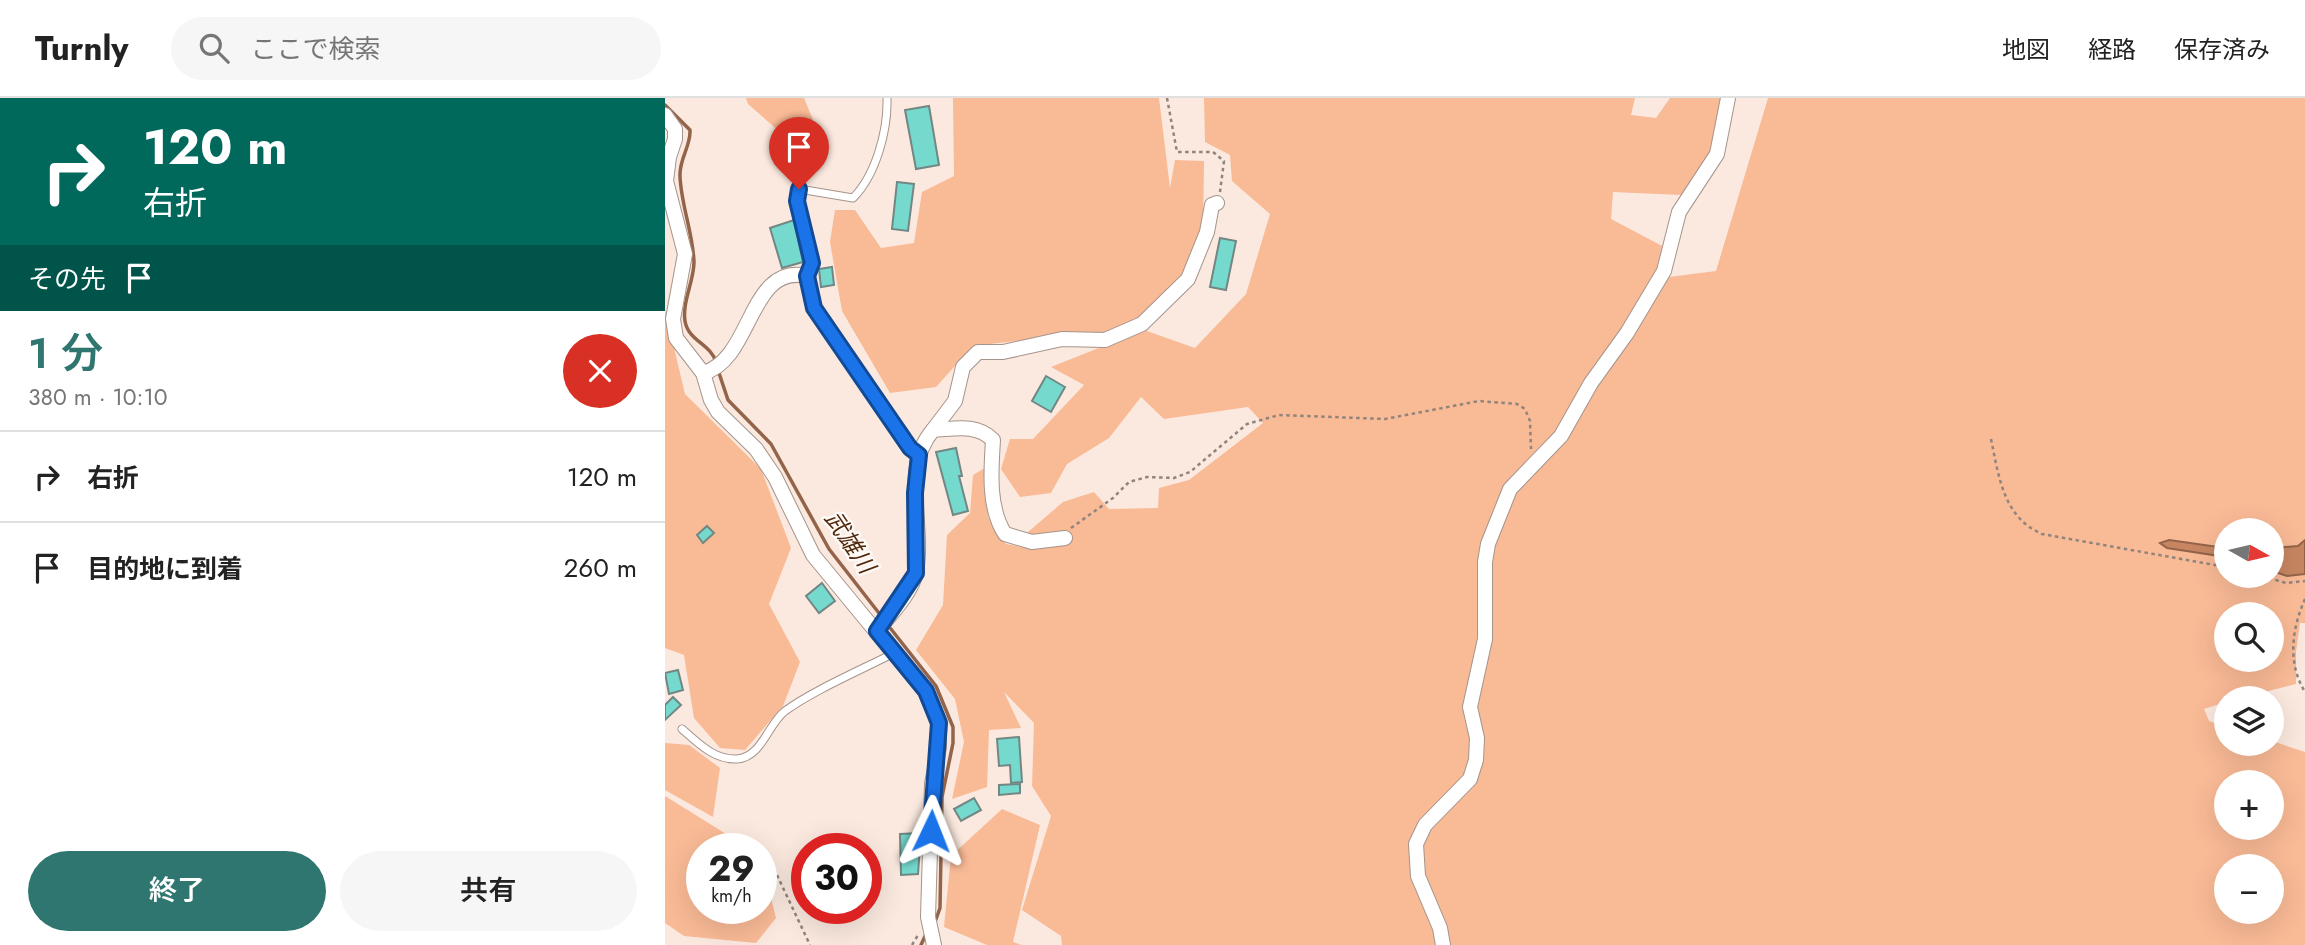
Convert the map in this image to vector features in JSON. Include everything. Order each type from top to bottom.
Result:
[{"type":"street","points":[[1443,945],[1440,928],[1418,876],[1416,844],[1425,825],[1470,779],[1476,760],[1477,738],[1470,707],[1485,639],[1485,562],[1488,544],[1510,489],[1561,436],[1591,383],[1627,333],[1664,271],[1679,212],[1717,154],[1728,98]]},
{"type":"street","points":[[665,115],[675,129],[666,181],[685,254],[673,319],[676,338],[708,371],[711,400],[718,412],[755,449],[775,477],[813,555],[926,691],[939,723],[939,747],[932,784],[928,917],[934,942]]},
{"type":"street","points":[[877,631],[891,614],[916,573],[915,493],[919,455],[924,440],[955,401],[963,367],[978,352],[1003,352],[1062,339],[1105,340],[1142,324],[1188,279],[1207,232],[1212,205],[1217,203]]},
{"type":"street","points":[[708,371],[726,358],[745,332],[765,291],[776,279],[797,274],[807,276],[814,308],[910,448],[919,455]]},
{"type":"street","points":[[933,430],[972,428],[984,431],[993,440],[993,505],[997,522],[1005,534],[1032,542],[1065,538]]},
{"type":"lane","points":[[807,276],[812,263],[797,201],[799,189],[853,198],[862,189],[888,124],[887,98]]},
{"type":"lane","points":[[682,729],[712,754],[735,759],[745,757],[754,751],[784,712],[895,652]]},
{"type":"path","points":[[1167,98],[1177,152],[1213,152],[1224,161],[1224,175],[1217,203]]},
{"type":"path","points":[[1065,538],[1072,525],[1113,498],[1129,482],[1147,477],[1174,478],[1189,472],[1247,424],[1279,415],[1385,419],[1479,401],[1517,404],[1525,410],[1530,421],[1528,469]]},
{"type":"path","points":[[1991,439],[2004,499],[2028,528],[2042,534],[2214,564]]},
{"type":"path","points":[[2284,582],[2305,580]]},
{"type":"path","points":[[2305,599],[2296,619],[2292,654],[2305,692]]},
{"type":"path","points":[[777,875],[810,945]]},
{"type":"shaded area","points":[[746,98],[804,98],[813,120],[803,137],[782,134],[748,104]]},
{"type":"shaded area","points":[[953,98],[1159,98],[1170,188],[1175,160],[1204,161],[1203,232],[1182,277],[1139,320],[1107,335],[1076,334],[973,346],[936,387],[890,393],[842,311],[830,242],[835,210],[855,210],[881,248],[914,243],[922,192],[954,176]]},
{"type":"shaded area","points":[[1204,98],[1635,98],[1631,115],[1656,118],[1670,98],[1723,98],[1713,150],[1681,195],[1613,192],[1611,219],[1666,248],[1669,277],[1716,271],[1768,98],[2305,98],[2305,540],[2298,546],[2284,547],[2284,518],[2214,518],[2214,546],[2169,540],[2161,543],[2167,548],[2214,555],[2214,588],[2284,588],[2284,575],[2305,574],[2305,623],[2300,623],[2296,684],[2284,687],[2214,686],[2214,706],[2204,709],[2209,721],[2214,723],[2214,756],[2284,756],[2284,745],[2305,752],[2305,945],[1062,945],[1061,936],[1022,910],[1051,816],[1032,786],[1034,723],[1004,692],[1021,728],[989,730],[987,787],[952,799],[964,742],[955,699],[916,650],[943,605],[947,535],[970,513],[973,475],[985,468],[988,517],[1006,544],[1027,548],[1028,532],[1063,502],[1094,492],[1109,509],[1158,508],[1159,488],[1189,480],[1263,423],[1248,407],[1164,419],[1141,397],[1109,438],[1067,464],[1051,493],[1020,497],[1001,469],[1010,439],[1033,439],[1084,385],[1051,367],[1144,330],[1195,348],[1246,294],[1270,214],[1232,181],[1230,155],[1205,142]]},
{"type":"shaded area","points":[[665,310],[685,394],[761,469],[791,548],[769,604],[800,662],[783,706],[745,750],[720,748],[694,718],[684,655],[665,648]]},
{"type":"shaded area","points":[[2169,540],[2214,546],[2214,555],[2167,548],[2160,543]]},
{"type":"shaded area","points":[[2305,540],[2305,574],[2284,575],[2284,547],[2298,546]]},
{"type":"shaded area","points":[[665,743],[689,745],[720,768],[713,817],[665,790]]},
{"type":"shaded area","points":[[665,796],[725,833],[686,833],[686,924],[771,924],[756,943],[684,936],[665,923]]},
{"type":"shaded area","points":[[1002,809],[1040,825],[1013,942],[1022,945],[987,945],[944,927],[951,856]]},
{"type":"building","points":[[929,106],[939,165],[916,169],[905,110]]},
{"type":"building","points":[[897,182],[914,184],[908,231],[892,229]]},
{"type":"building","points":[[794,220],[803,262],[782,268],[770,228]]},
{"type":"building","points":[[1220,238],[1236,241],[1226,290],[1210,287]]},
{"type":"building","points":[[832,267],[834,285],[821,287],[819,269]]},
{"type":"building","points":[[1046,376],[1065,387],[1051,412],[1032,401]]},
{"type":"building","points":[[956,448],[962,476],[959,476],[968,511],[953,515],[936,452]]},
{"type":"building","points":[[707,526],[714,533],[703,543],[697,535]]},
{"type":"building","points":[[822,583],[835,601],[819,613],[806,596]]},
{"type":"building","points":[[678,670],[683,690],[669,694],[665,673]]},
{"type":"building","points":[[673,697],[681,705],[665,720],[665,705]]},
{"type":"building","points":[[1019,737],[1022,782],[1011,783],[1010,765],[999,766],[997,739]]},
{"type":"building","points":[[1020,784],[1020,793],[999,795],[999,785]]},
{"type":"building","points":[[974,798],[981,810],[961,821],[954,809]]},
{"type":"building","points":[[921,833],[918,874],[901,875],[900,834]]},
{"type":"waterway","points":[[665,105],[690,130],[680,176],[694,262],[685,306],[685,321],[690,333],[709,351],[716,362]]},
{"type":"waterway","name":"武雄川","points":[[718,370],[728,400],[771,444],[829,549],[882,617]]},
{"type":"waterway","name":"武雄川","points":[[887,624],[936,686],[953,727],[953,743],[942,797],[940,908],[935,922]]},
{"type":"waterway","name":"武雄川","points":[[921,945],[926,934]]},
{"type":"route","points":[[799,189],[797,201],[812,263],[807,276],[814,308],[910,448],[919,455],[915,493],[916,573],[910,586],[877,631],[926,691],[939,723],[939,747],[932,784],[931,831]]}]
